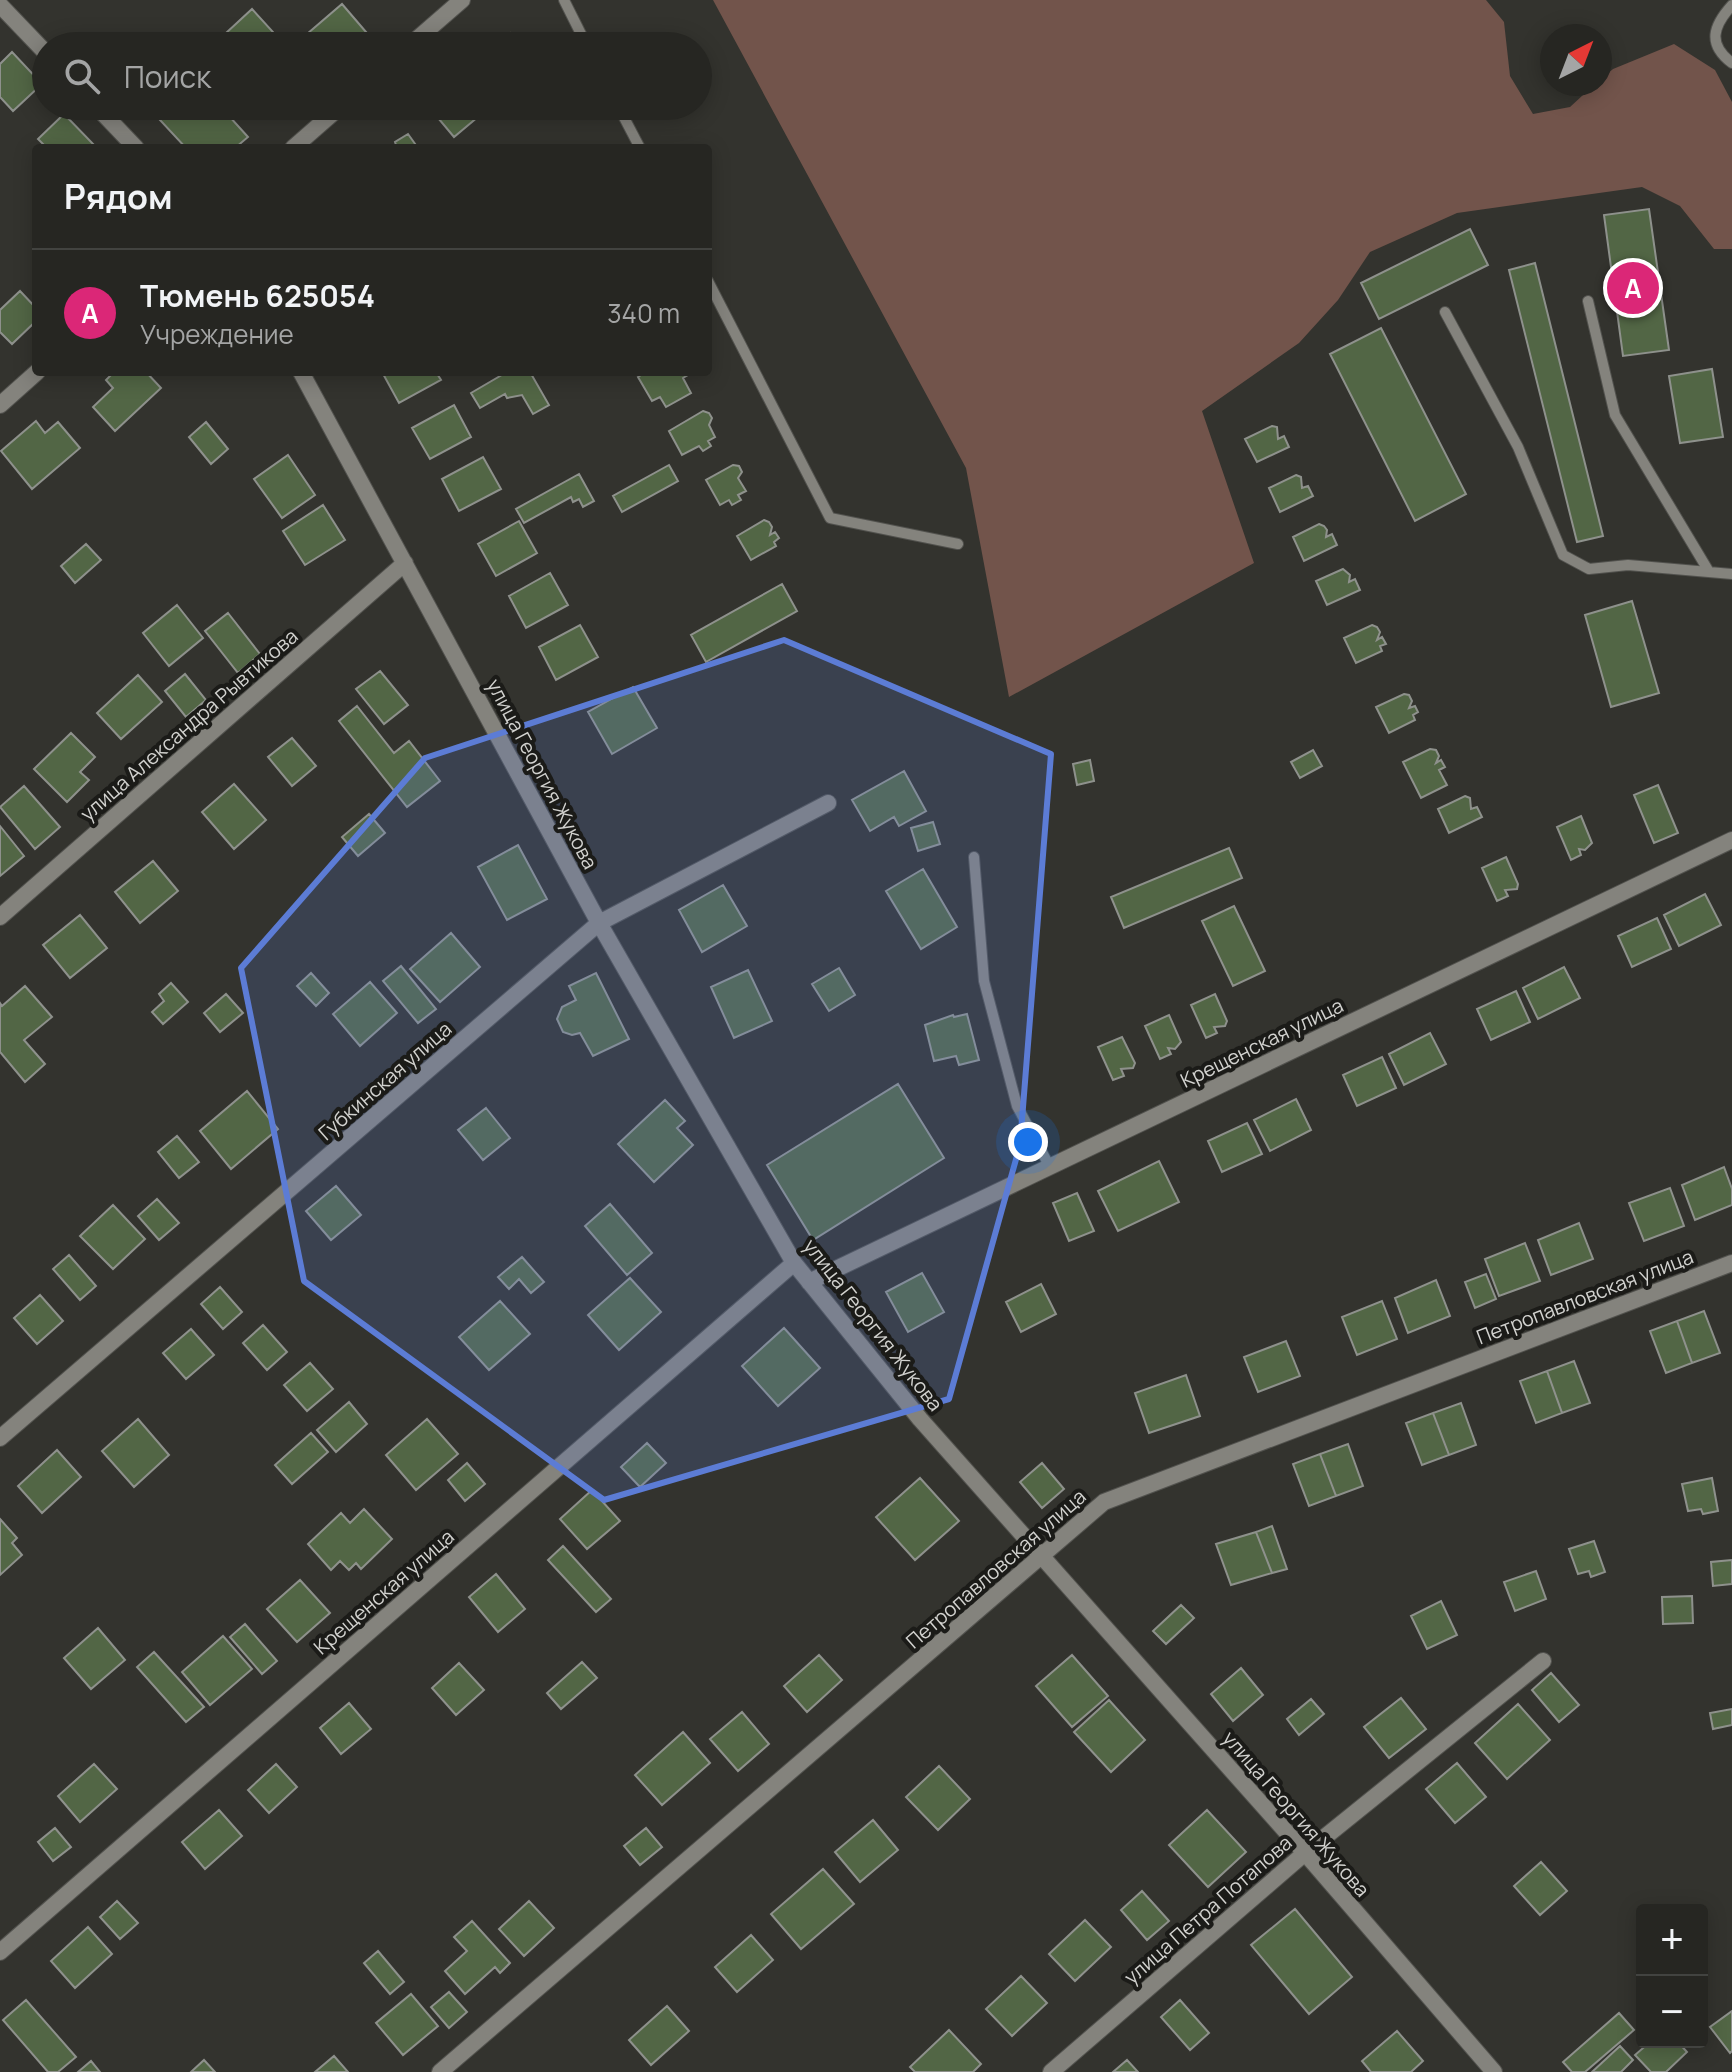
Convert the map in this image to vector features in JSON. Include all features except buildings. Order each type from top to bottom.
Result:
[{"type":"street","points":[[425,32],[462,0]]},
{"type":"street","points":[[0,5],[32,38]]},
{"type":"street","points":[[109,120],[132,144]]},
{"type":"street","points":[[298,144],[325,120]]},
{"type":"street","points":[[0,405],[33,376]]},
{"type":"street","name":"улица Георгия Жукова","points":[[303,376],[599,923],[794,1263],[920,1419],[1305,1853],[1494,2072]]},
{"type":"street","name":"улица Александра Рывтикова","points":[[0,917],[405,563]]},
{"type":"street","name":"Губкинская улица","points":[[0,1438],[599,923],[828,803]]},
{"type":"street","name":"Крещенская улица","points":[[809,1282],[1732,840]]},
{"type":"street","name":"Крещенская улица","points":[[0,1952],[794,1263]]},
{"type":"street","name":"Петропавловская улица","points":[[440,2072],[1104,1502],[1732,1263]]},
{"type":"street","name":"улица Петра Потапова","points":[[1051,2072],[1305,1853],[1543,1661]]},
{"type":"lane","points":[[564,0],[580,32]]},
{"type":"lane","points":[[1732,5],[1721,18],[1714,36],[1721,54],[1732,63]]},
{"type":"lane","points":[[625,120],[638,144]]},
{"type":"lane","points":[[712,289],[830,518],[958,544]]},
{"type":"lane","points":[[1588,301],[1615,415],[1708,570]]},
{"type":"lane","points":[[1445,312],[1518,447],[1563,555],[1589,569],[1628,565],[1732,574]]},
{"type":"lane","points":[[974,857],[984,981],[1017,1106],[1050,1167]]},
{"type":"highlighted area","points":[[784,640],[1051,754],[1020,1145],[949,1399],[604,1500],[304,1281],[241,968],[425,758]]},
{"type":"shaded area","points":[[713,0],[1486,0],[1504,22],[1510,76],[1533,114],[1570,107],[1582,96],[1612,96],[1613,69],[1674,44],[1715,70],[1732,102],[1732,249],[1714,249],[1680,206],[1642,187],[1457,213],[1370,252],[1338,300],[1299,343],[1202,411],[1254,563],[1009,697],[966,468]]},
{"type":"place","name":"Тюмень 625054","points":[[1633,288]]}]
